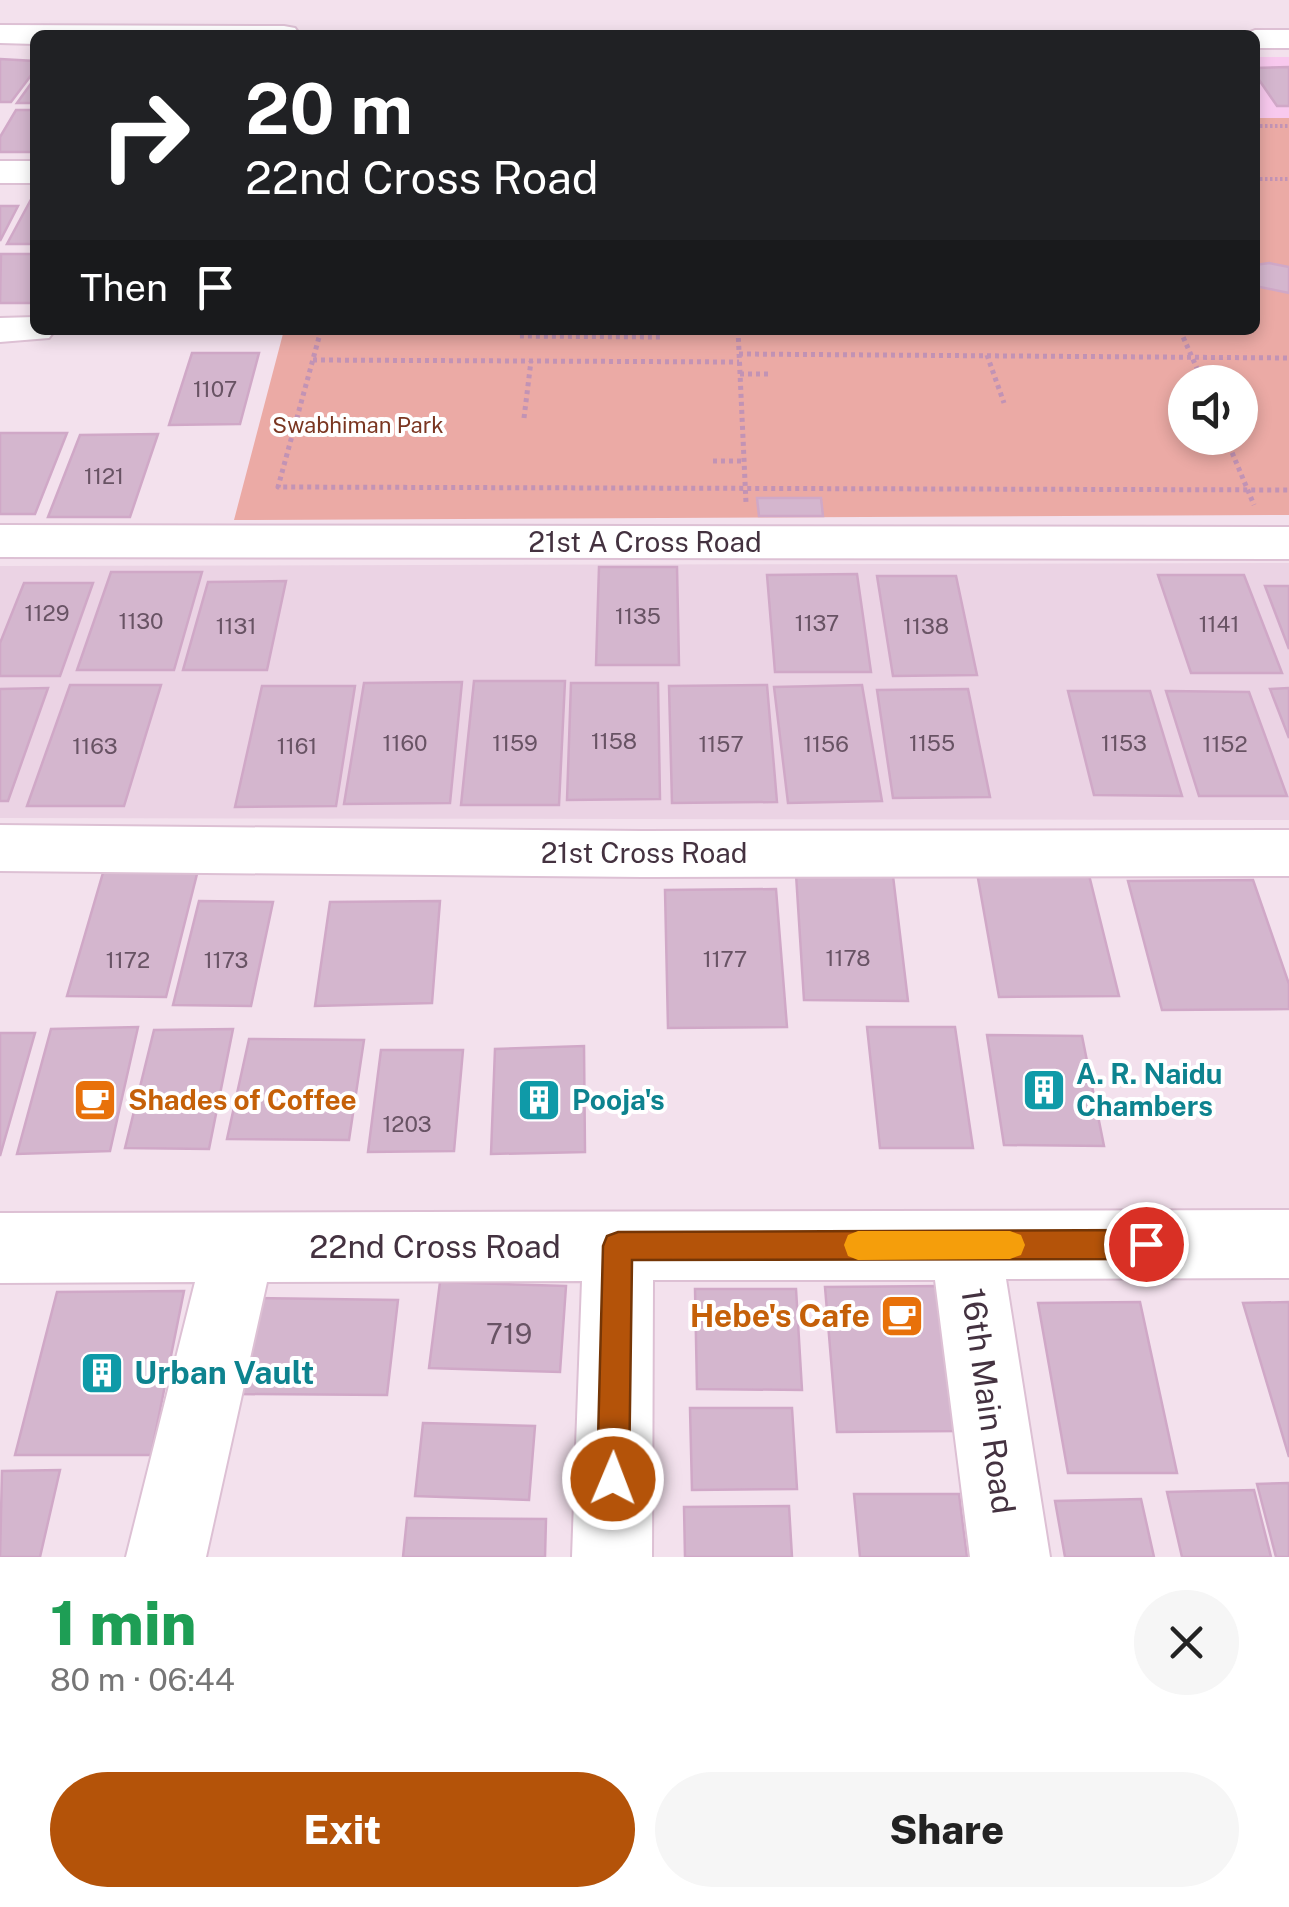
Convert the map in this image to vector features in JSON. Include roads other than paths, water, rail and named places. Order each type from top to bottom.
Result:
[{"type":"street","points":[[0,34],[30,34]]},
{"type":"street","points":[[1260,39],[1289,39]]},
{"type":"street","points":[[0,172],[30,172]]},
{"type":"street","points":[[0,330],[30,330]]},
{"type":"street","name":"21st A Cross Road","points":[[0,541],[1289,544]]},
{"type":"street","name":"21st Cross Road","points":[[0,848],[643,854],[1289,853]]},
{"type":"street","name":"22nd Cross Road","points":[[0,1248],[1289,1244]]},
{"type":"street","name":"16th Main Road","points":[[966,1245],[1010,1557]]},
{"type":"street","points":[[612,1557],[618,1246]]},
{"type":"street","points":[[166,1557],[239,1248]]},
{"type":"place","name":"A. R. Naidu Chambers","points":[[1044,1090]]},
{"type":"place","name":"Shades of Coffee","points":[[95,1100]]},
{"type":"place","name":"Pooja's","points":[[539,1100]]},
{"type":"place","name":"Hebe's Cafe","points":[[902,1316]]},
{"type":"place","name":"Urban Vault","points":[[102,1373]]},
{"type":"park label","name":"Swabhiman Park","points":[[358,425]]}]
